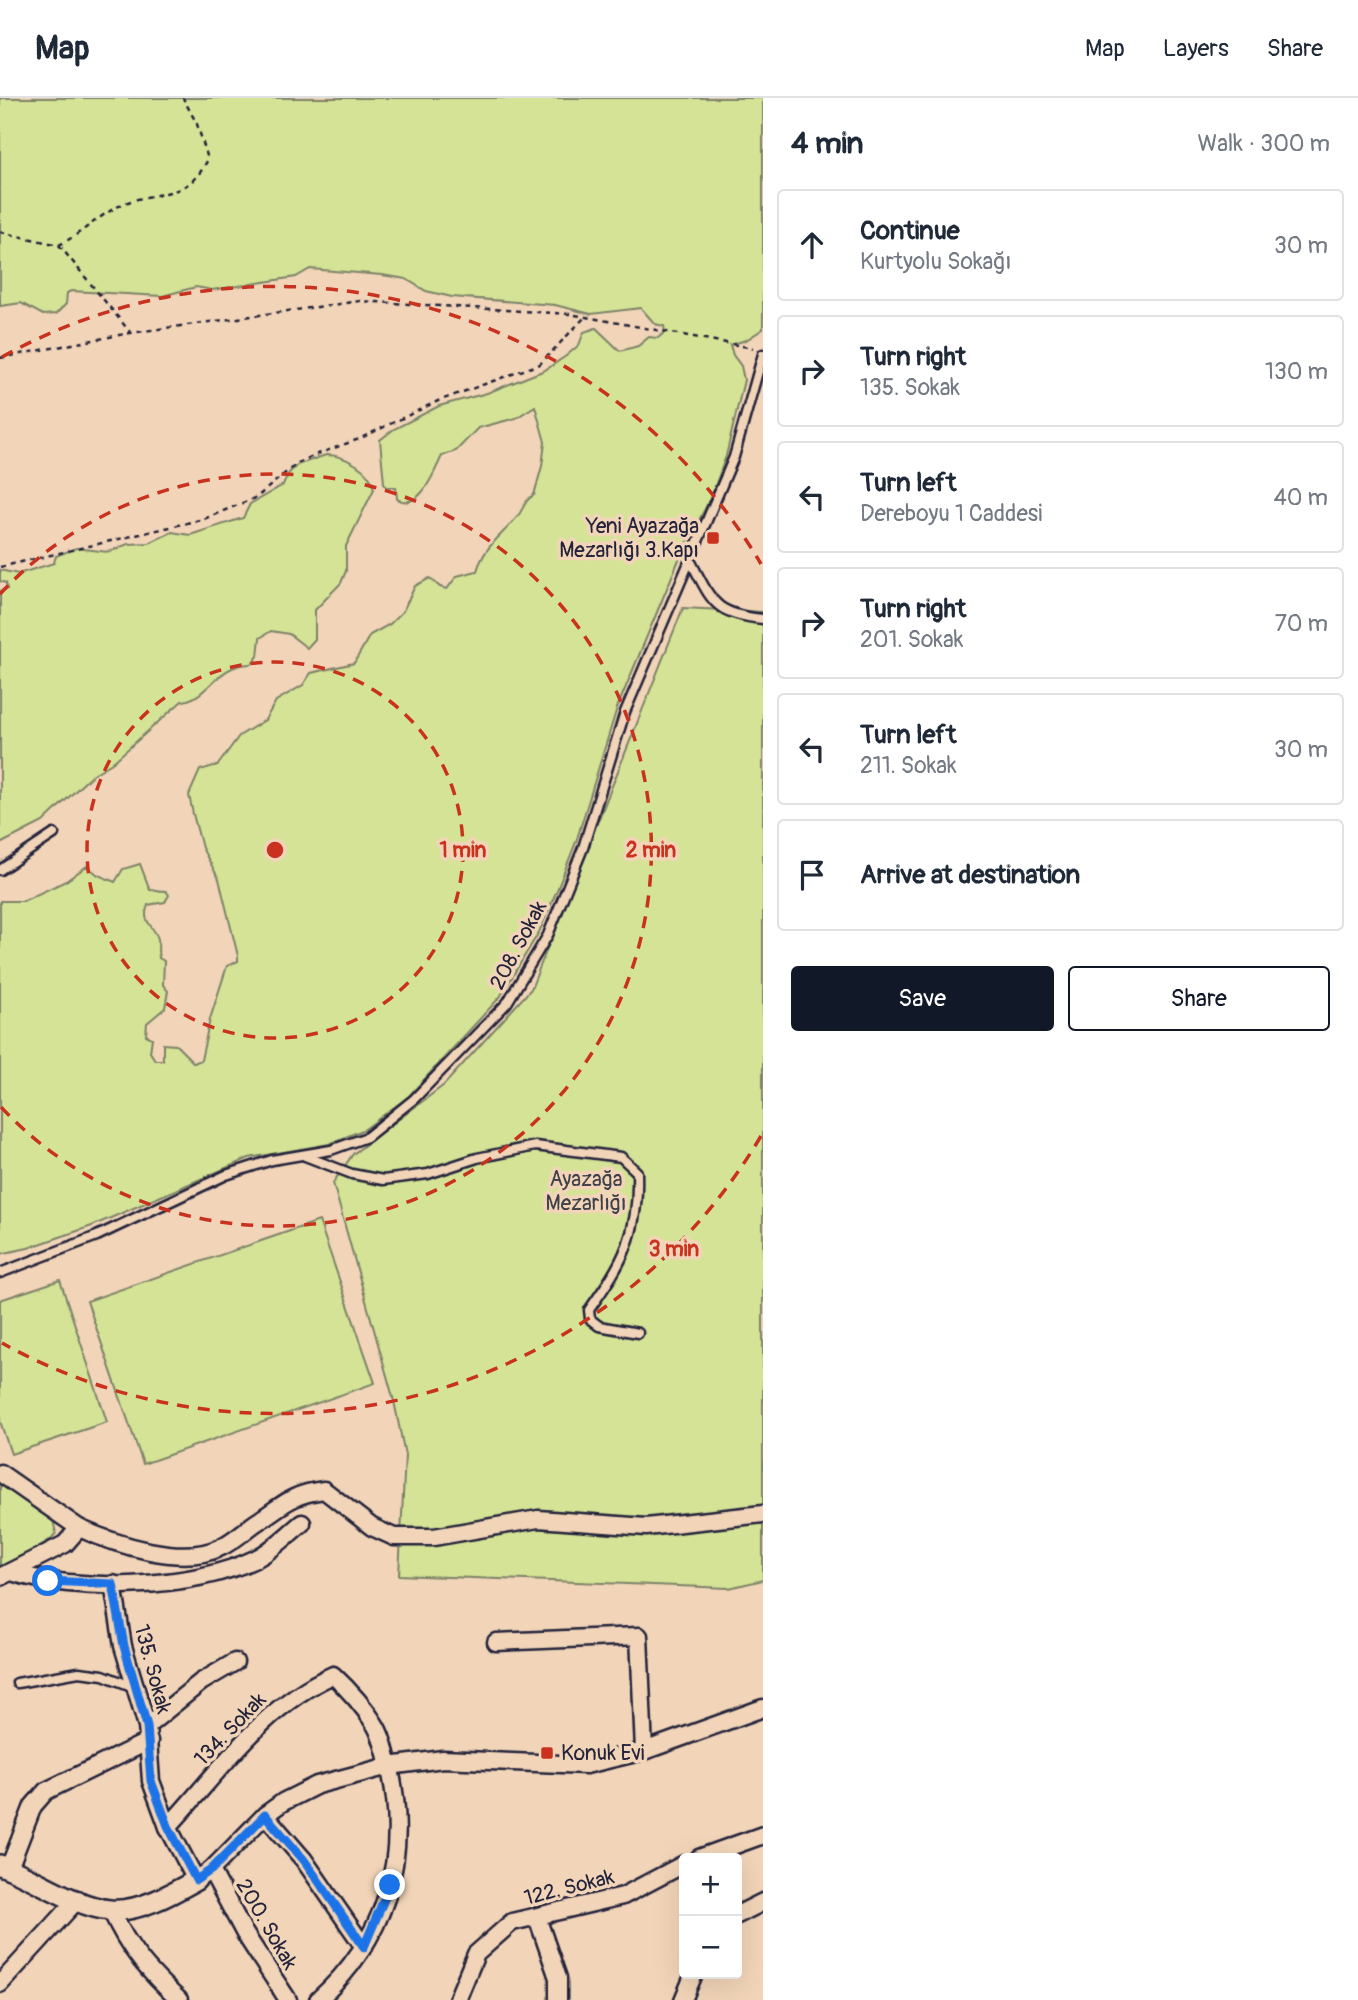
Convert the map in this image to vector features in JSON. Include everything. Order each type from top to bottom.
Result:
[{"type":"street","points":[[0,1473],[79,1528],[117,1545],[179,1554],[219,1548],[298,1493],[324,1490],[372,1527],[394,1537],[434,1537],[538,1519],[646,1527],[763,1514]]},
{"type":"street","points":[[5,1574],[48,1581],[113,1584],[188,1577],[237,1566],[258,1558],[302,1523]]},
{"type":"street","points":[[5,1574],[65,1544],[79,1528]]},
{"type":"street","name":"135. Sokak","points":[[113,1584],[134,1687],[148,1733],[151,1781],[168,1826],[204,1875]]},
{"type":"street","points":[[496,1642],[639,1636],[644,1751]]},
{"type":"street","points":[[234,1662],[201,1682],[148,1733],[46,1791],[33,1805],[5,1866],[78,1899],[111,1910],[159,1901],[204,1875],[265,1815],[282,1802],[317,1785],[389,1766],[443,1759],[586,1765],[644,1751],[763,1708]]},
{"type":"street","name":"134. Sokak","points":[[168,1826],[273,1712],[310,1685],[332,1675],[376,1725],[389,1766]]},
{"type":"street","points":[[318,2000],[339,1981],[364,1947],[390,1885],[398,1850],[397,1803],[389,1766]]},
{"type":"street","points":[[265,1815],[304,1860],[364,1947]]},
{"type":"street","points":[[713,1853],[763,1835]]},
{"type":"street","name":"122. Sokak","points":[[457,2000],[476,1954],[493,1936],[512,1922],[623,1896],[679,1867]]},
{"type":"street","name":"200. Sokak","points":[[204,1875],[288,2000]]},
{"type":"street","points":[[0,1984],[78,1899]]},
{"type":"street","points":[[742,1912],[763,1902]]},
{"type":"street","points":[[111,1910],[126,1943],[147,1970],[179,2000]]},
{"type":"street","points":[[537,1917],[558,1978],[558,2000]]},
{"type":"street","points":[[684,2000],[692,1979]]},
{"type":"lane","name":"208. Sokak","points":[[0,1273],[97,1236],[226,1175],[255,1165],[331,1150],[367,1137],[385,1124],[475,1038],[526,975],[548,935],[583,848],[625,712],[734,457],[763,352]]},
{"type":"lane","points":[[690,559],[711,599],[733,616],[763,619]]},
{"type":"lane","points":[[0,870],[54,834]]},
{"type":"lane","points":[[305,1156],[352,1174],[383,1180],[428,1174],[477,1158],[535,1146],[621,1157],[637,1172],[638,1199],[629,1247],[589,1310],[590,1319],[599,1326],[638,1333]]},
{"type":"lane","points":[[17,1683],[79,1672],[103,1675],[134,1687]]},
{"type":"path","points":[[59,245],[123,204],[170,193],[191,183],[201,173],[208,159],[197,124],[183,98]]},
{"type":"path","points":[[0,232],[59,245],[130,333]]},
{"type":"path","points":[[0,358],[130,333],[360,301],[585,317],[763,352]]},
{"type":"path","points":[[0,567],[204,519],[236,508],[257,497],[296,464],[359,439],[439,401],[540,364],[585,317]]},
{"type":"green space","points":[[0,98],[763,98],[763,329],[746,340],[730,345],[741,366],[744,380],[726,456],[711,497],[680,557],[617,708],[576,842],[557,890],[539,932],[500,997],[409,1096],[365,1129],[329,1144],[249,1158],[92,1226],[28,1248],[0,1254],[0,901],[23,901],[66,881],[87,866],[98,875],[115,882],[123,869],[140,864],[150,890],[166,891],[169,895],[165,902],[148,905],[146,911],[147,920],[158,939],[159,958],[164,961],[163,985],[168,991],[165,1008],[147,1023],[146,1035],[152,1038],[150,1052],[155,1060],[163,1060],[163,1044],[176,1045],[194,1063],[201,1060],[210,1019],[227,966],[238,961],[238,956],[219,879],[202,848],[189,795],[200,770],[218,765],[239,736],[265,720],[276,701],[303,685],[311,673],[354,663],[370,635],[390,624],[403,611],[415,586],[430,578],[440,587],[447,589],[457,576],[477,571],[489,548],[534,495],[545,442],[535,406],[516,418],[478,428],[456,451],[442,456],[425,488],[413,500],[405,502],[397,499],[396,487],[386,487],[384,483],[380,440],[394,429],[439,406],[487,393],[545,370],[579,345],[584,332],[596,328],[620,351],[638,346],[649,337],[658,338],[665,332],[664,326],[655,324],[641,308],[591,314],[555,305],[452,297],[426,291],[406,279],[382,275],[310,269],[296,277],[212,290],[196,287],[162,296],[71,291],[67,293],[66,304],[56,314],[43,315],[21,303],[0,306]]},
{"type":"green space","points":[[326,455],[356,464],[368,475],[374,489],[346,546],[346,571],[341,583],[315,610],[315,639],[307,648],[289,634],[271,631],[260,638],[258,656],[252,664],[230,669],[199,694],[182,701],[112,763],[92,775],[43,822],[0,844],[0,591],[7,589],[6,583],[0,581],[0,570],[18,574],[54,563],[56,556],[76,548],[108,552],[128,544],[149,543],[172,532],[190,535],[243,518],[250,504],[283,485],[297,465]]},
{"type":"green space","name":"Ayazağa Mezarlığı","points":[[683,608],[763,612],[763,1580],[729,1588],[399,1575],[405,1455],[394,1401],[333,1183],[353,1154],[444,1085],[531,989]]},
{"type":"green space","points":[[319,1221],[375,1383],[143,1464],[87,1301]]},
{"type":"green space","points":[[60,1280],[107,1422],[11,1454],[0,1421],[0,1300]]},
{"type":"green space","points":[[0,1484],[53,1520],[56,1533],[51,1539],[0,1570]]},
{"type":"place","name":"Yeni Ayazağa Mezarlığı 3.Kapı","points":[[713,538]]},
{"type":"place","name":"Konuk Evi","points":[[547,1753]]},
{"type":"route","points":[[48,1581],[113,1584],[124,1646],[136,1696],[147,1726],[151,1781],[168,1826],[196,1880],[211,1870],[265,1815],[304,1860],[364,1947],[390,1885]]}]
